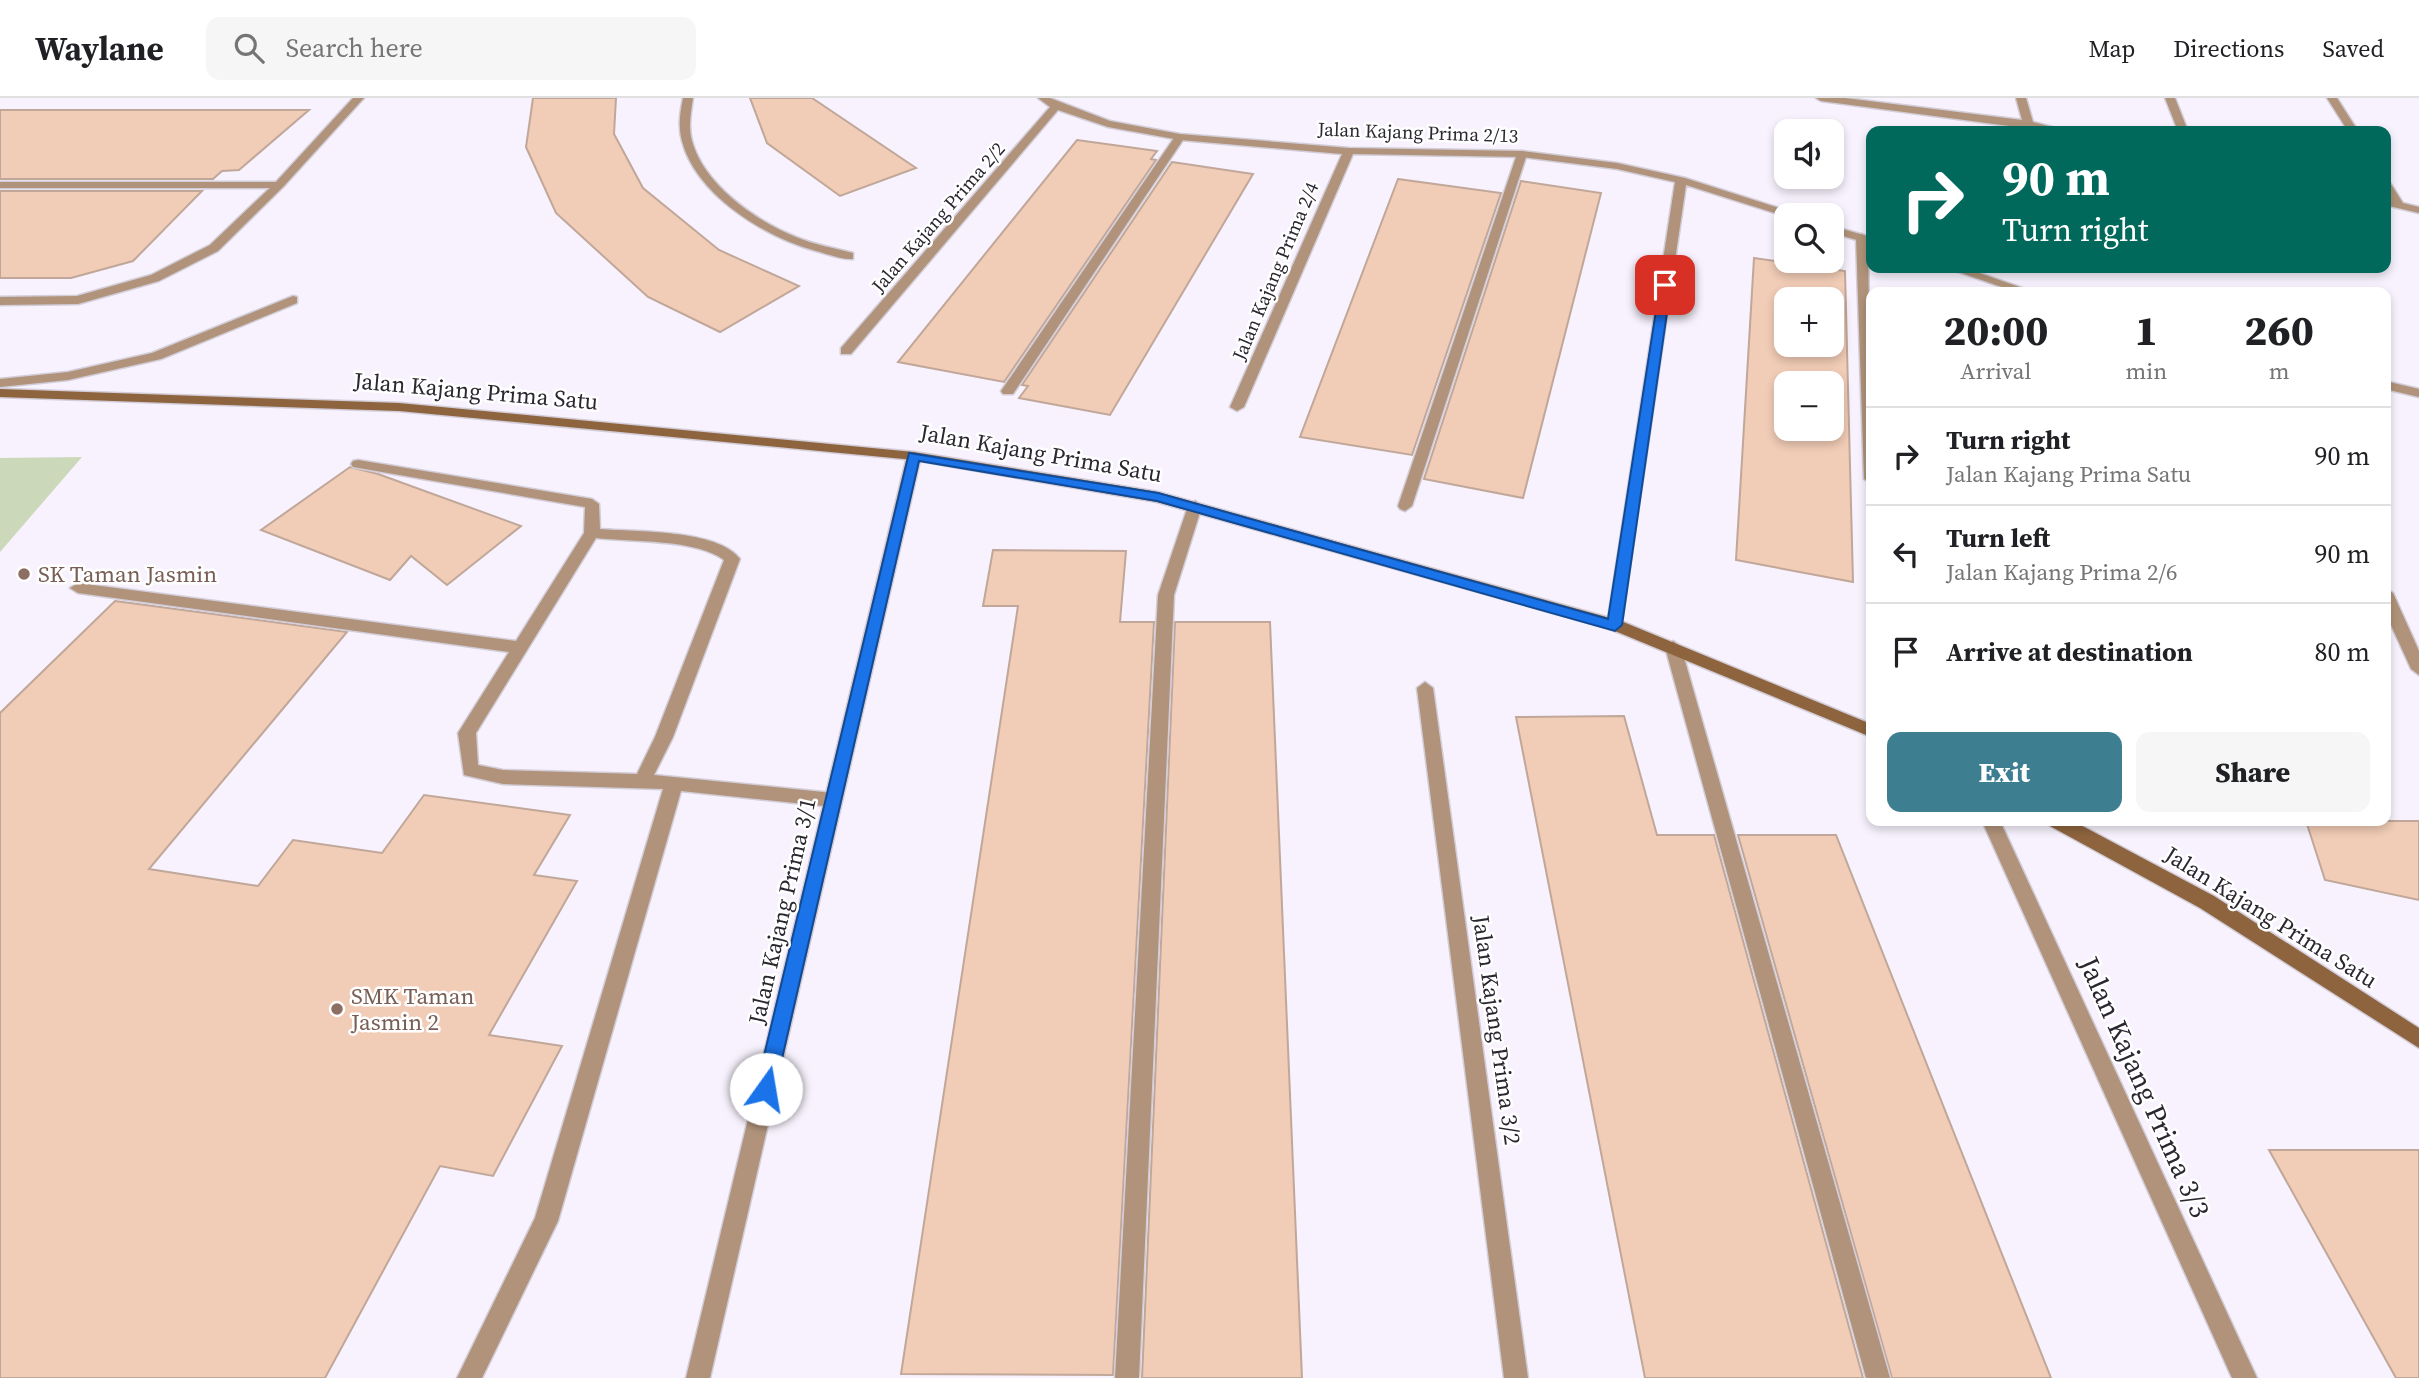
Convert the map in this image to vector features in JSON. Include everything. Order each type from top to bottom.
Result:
[{"type":"street","points":[[0,301],[78,300],[155,278],[214,248],[279,185],[359,98]]},
{"type":"street","points":[[688,98],[684,110],[689,146],[700,171],[738,209],[788,238],[849,256]]},
{"type":"street","name":"Jalan Kajang Prima 2/13","points":[[1043,98],[1056,106],[1108,124],[1180,137],[1349,151],[1521,154],[1617,166],[1681,180],[1774,210]]},
{"type":"street","points":[[1821,98],[2038,126]]},
{"type":"street","points":[[2021,98],[2028,124]]},
{"type":"street","points":[[2170,98],[2181,126]]},
{"type":"street","points":[[2332,98],[2350,126]]},
{"type":"street","name":"Jalan Kajang Prima 2/2","points":[[846,351],[1056,106]]},
{"type":"street","points":[[1008,391],[1180,137]]},
{"type":"street","name":"Jalan Kajang Prima 2/4","points":[[1237,407],[1349,151]]},
{"type":"street","points":[[1405,506],[1521,154]]},
{"type":"street","points":[[1615,625],[1681,180]]},
{"type":"street","points":[[0,185],[279,185]]},
{"type":"street","points":[[2391,192],[2399,205]]},
{"type":"street","points":[[2391,203],[2419,209]]},
{"type":"street","points":[[1844,233],[1866,240]]},
{"type":"street","points":[[1968,273],[2012,287]]},
{"type":"street","points":[[0,383],[68,376],[156,356],[293,300]]},
{"type":"street","points":[[2391,386],[2419,393]]},
{"type":"street","name":"Jalan Kajang Prima Satu","points":[[0,393],[398,407],[914,456],[1158,497],[1615,625],[1674,647],[1866,729]]},
{"type":"street","name":"Jalan Kajang Prima 3/1","points":[[698,1378],[914,456]]},
{"type":"street","points":[[358,464],[592,504],[592,533],[467,733],[470,770],[503,777],[674,783],[833,800]]},
{"type":"street","points":[[1128,1378],[1166,596],[1195,506]]},
{"type":"street","points":[[592,533],[693,542],[718,548],[732,559],[664,737],[642,781]]},
{"type":"street","points":[[78,589],[522,648]]},
{"type":"street","points":[[2391,606],[2419,669]]},
{"type":"street","points":[[1674,647],[1878,1378]]},
{"type":"street","name":"Jalan Kajang Prima 3/2","points":[[1425,688],[1516,1378]]},
{"type":"street","points":[[469,1378],[546,1222],[674,783]]},
{"type":"street","name":"Jalan Kajang Prima 3/3","points":[[1994,826],[2245,1378]]},
{"type":"street","name":"Jalan Kajang Prima Satu","points":[[2066,826],[2207,902],[2419,1040]]},
{"type":"green space","points":[[82,457],[0,552],[0,458]]},
{"type":"building","points":[[533,98],[616,98],[614,134],[643,188],[719,250],[799,286],[720,332],[648,297],[556,213],[526,147]]},
{"type":"building","points":[[750,98],[812,98],[916,168],[840,196],[767,143]]},
{"type":"building","points":[[0,110],[309,110],[239,170],[222,171],[213,179],[0,179]]},
{"type":"building","points":[[1077,140],[1157,151],[1151,159],[1156,160],[1004,382],[898,362]]},
{"type":"building","points":[[1172,162],[1253,174],[1110,415],[1019,398],[1028,386],[1022,385]]},
{"type":"building","points":[[1398,179],[1501,193],[1412,455],[1300,437]]},
{"type":"building","points":[[1521,181],[1601,193],[1523,498],[1424,479]]},
{"type":"building","points":[[0,191],[202,191],[133,261],[71,278],[0,278]]},
{"type":"building","points":[[1754,258],[1774,261],[1774,273],[1845,271],[1853,582],[1736,560]]},
{"type":"building","points":[[350,467],[378,474],[521,526],[447,585],[411,556],[390,580],[261,530]]},
{"type":"building","points":[[993,550],[1126,551],[1120,622],[1154,622],[1113,1375],[901,1374],[1018,606],[983,606]]},
{"type":"building","points":[[115,601],[347,632],[149,869],[258,886],[293,840],[382,853],[424,795],[570,815],[534,875],[577,881],[489,1035],[562,1046],[493,1176],[440,1166],[325,1378],[0,1378],[0,713]]},
{"type":"building","points":[[1175,622],[1270,622],[1302,1378],[1142,1378]]},
{"type":"building","points":[[1624,716],[1657,835],[1714,835],[1863,1378],[1645,1378],[1516,717]]},
{"type":"building","points":[[2391,821],[2419,821],[2419,900],[2325,880],[2308,826],[2391,826]]},
{"type":"building","points":[[1738,835],[1836,835],[2051,1378],[1892,1378]]},
{"type":"building","points":[[2269,1150],[2419,1150],[2419,1378],[2396,1378]]},
{"type":"place","name":"SK Taman Jasmin","points":[[24,574]]},
{"type":"place","name":"SMK Taman Jasmin 2","points":[[337,1009]]},
{"type":"route","points":[[766,1089],[914,456],[1158,497],[1615,625],[1665,285]]}]
